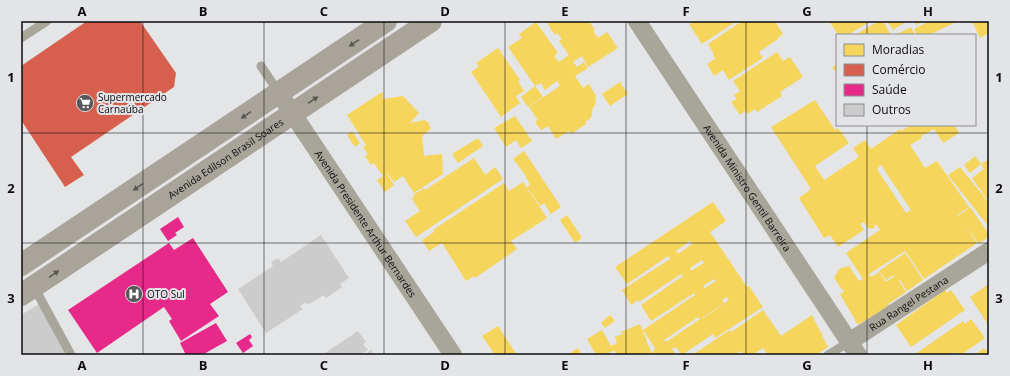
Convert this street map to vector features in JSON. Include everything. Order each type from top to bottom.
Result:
[{"type":"main road","points":[[21,265],[386,21]]},
{"type":"main road","name":"Avenida Edilson Brasil Soares","points":[[28,291],[431,21]]},
{"type":"street","name":"Avenida Ministro Gentil Barreira","points":[[637,21],[853,348]]},
{"type":"street","name":"Avenida Presidente Arthur Bernardes","points":[[279,93],[453,355]]},
{"type":"street","name":"Rua Rangel Pestana","points":[[853,348],[989,252]]},
{"type":"lane","points":[[21,38],[46,21]]},
{"type":"lane","points":[[261,66],[279,93]]},
{"type":"lane","points":[[28,291],[71,355]]},
{"type":"lane","name":"Rua Rangel Pestana","points":[[828,355],[853,348]]},
{"type":"building: Moradias","points":[[546,21],[589,21],[598,38],[607,32],[618,48],[588,67],[582,56],[573,62],[577,67],[584,62],[588,68],[575,76],[583,88],[589,84],[596,96],[595,106],[593,107],[591,118],[585,122],[586,124],[571,134],[569,131],[556,139],[548,126],[541,130],[535,122],[538,120],[529,107],[560,86],[557,81],[545,90],[541,83],[535,86],[508,47],[522,38],[519,34],[536,22],[558,53],[554,56],[559,62],[569,55],[559,41],[562,39],[557,33],[555,35]]},
{"type":"building: Moradias","points":[[694,21],[737,21],[702,44],[689,24]]},
{"type":"building: Moradias","points":[[742,21],[775,21],[783,34],[759,52],[763,58],[729,80],[723,70],[714,76],[707,64],[715,59],[714,54],[708,44]]},
{"type":"building: Moradias","points":[[829,21],[871,21],[851,33],[852,34],[837,34]]},
{"type":"building: Moradias","points":[[879,21],[883,21],[890,34],[857,34]]},
{"type":"building: Moradias","points":[[887,21],[907,21],[893,30]]},
{"type":"building: Moradias","points":[[914,21],[925,21],[916,25]]},
{"type":"building: Moradias","points":[[930,21],[956,22],[931,34],[916,34],[914,29]]},
{"type":"building: Moradias","points":[[972,21],[989,21],[989,33],[980,38]]},
{"type":"building: Moradias","points":[[911,27],[914,34],[897,34]]},
{"type":"building: Moradias","points":[[498,48],[520,80],[518,81],[524,91],[516,96],[520,103],[501,117],[471,72],[479,66],[476,63]]},
{"type":"building: Moradias","points":[[777,52],[783,61],[790,57],[803,77],[780,92],[782,96],[757,112],[755,109],[747,114],[745,111],[740,115],[731,102],[737,99],[734,95],[740,91],[733,81]]},
{"type":"building: Moradias","points":[[836,65],[836,73],[832,67]]},
{"type":"building: Moradias","points":[[620,82],[628,94],[610,106],[602,94]]},
{"type":"building: Moradias","points":[[535,86],[543,97],[528,107],[521,97]]},
{"type":"building: Moradias","points":[[382,92],[383,99],[403,96],[419,113],[410,123],[424,120],[428,122],[431,129],[422,136],[424,156],[442,154],[443,174],[414,193],[403,176],[394,182],[388,174],[394,185],[385,192],[377,180],[383,176],[374,163],[371,165],[365,156],[368,154],[363,147],[366,145],[347,115]]},
{"type":"building: Moradias","points":[[815,100],[835,130],[838,128],[849,143],[815,166],[824,180],[859,157],[853,148],[865,140],[871,149],[900,129],[901,131],[909,126],[955,126],[959,133],[943,143],[934,129],[921,136],[922,138],[910,145],[925,168],[937,161],[969,207],[957,215],[958,216],[970,207],[989,236],[979,244],[962,221],[977,243],[924,279],[905,251],[869,274],[871,277],[879,272],[886,282],[895,276],[894,275],[886,280],[879,271],[905,253],[923,280],[907,291],[900,280],[899,281],[906,292],[888,304],[889,306],[858,325],[840,294],[844,292],[834,278],[839,269],[849,266],[859,281],[863,279],[846,253],[880,230],[876,224],[873,229],[868,228],[864,222],[860,224],[864,230],[838,247],[830,235],[824,238],[799,198],[811,189],[771,127]],"holes":[[[881,165],[911,210],[906,213],[877,169]]]},
{"type":"building: Moradias","points":[[515,116],[532,141],[521,148],[516,140],[506,147],[494,128]]},
{"type":"building: Moradias","points":[[352,131],[360,143],[355,147],[347,135]]},
{"type":"building: Moradias","points":[[478,138],[483,146],[458,163],[452,154]]},
{"type":"building: Moradias","points":[[524,151],[561,207],[551,214],[544,203],[540,206],[527,187],[530,185],[524,173],[513,159]]},
{"type":"building: Moradias","points":[[975,156],[981,164],[970,173],[964,165]]},
{"type":"building: Moradias","points":[[474,158],[485,175],[495,167],[503,179],[416,237],[405,221],[420,211],[412,199],[414,197],[413,195],[424,188],[425,190]]},
{"type":"building: Moradias","points":[[989,159],[989,202],[972,178],[984,169],[981,164]]},
{"type":"building: Moradias","points":[[960,167],[989,203],[989,227],[948,175]]},
{"type":"building: Moradias","points":[[523,182],[547,218],[511,241],[517,249],[475,278],[474,276],[466,281],[442,243],[429,251],[422,240],[434,232],[433,230],[504,183],[509,191]]},
{"type":"building: Moradias","points":[[713,202],[726,221],[710,232],[747,287],[749,286],[763,307],[715,338],[713,334],[682,355],[676,347],[672,349],[676,355],[651,355],[655,348],[643,330],[695,295],[694,293],[651,321],[641,305],[683,276],[681,274],[639,302],[638,300],[631,305],[622,290],[670,259],[668,256],[627,284],[615,267]],"holes":[[[690,241],[692,244],[678,254],[676,251]],[[702,260],[704,263],[691,271],[690,268]],[[714,279],[716,281],[705,288],[703,286]],[[727,297],[729,300],[702,319],[724,303],[722,300]],[[698,317],[700,319],[666,342],[664,340]]]},
{"type":"building: Moradias","points":[[567,215],[582,238],[575,243],[560,220]]},
{"type":"building: Moradias","points":[[989,284],[989,326],[970,297]]},
{"type":"building: Moradias","points":[[945,290],[947,293],[951,290],[965,310],[911,347],[896,325]]},
{"type":"building: Moradias","points":[[763,310],[781,336],[812,315],[828,347],[816,355],[768,355],[763,348],[752,355],[743,355],[741,351],[735,355],[692,355],[730,330],[731,332]]},
{"type":"building: Moradias","points":[[610,315],[615,321],[605,328],[601,323]]},
{"type":"building: Moradias","points":[[971,319],[985,338],[961,355],[956,355],[954,352],[950,355],[914,355],[963,321],[965,324]]},
{"type":"building: Moradias","points":[[640,324],[652,354],[617,355],[615,351],[613,351],[605,355],[596,355],[587,339],[602,330],[611,346],[617,343],[615,337],[623,334],[621,332]]},
{"type":"building: Moradias","points":[[498,326],[517,355],[495,355],[482,336]]},
{"type":"building: Moradias","points":[[578,348],[582,355],[567,355]]},
{"type":"building: Moradias","points":[[984,348],[986,351],[989,349],[989,355],[974,355]]},
{"type":"building: Comércio","name":"Supermercado Carnaúba","points":[[87,21],[140,21],[176,73],[174,87],[71,157],[84,175],[65,187],[21,120],[21,66]]},
{"type":"building: Saúde","points":[[178,217],[184,227],[175,233],[177,235],[168,241],[160,229]]},
{"type":"building: Saúde","points":[[193,238],[228,292],[210,304],[219,316],[181,341],[169,321],[172,319],[164,307],[97,353],[68,310],[169,243],[174,250]]},
{"type":"building: Saúde","points":[[216,323],[227,341],[202,355],[181,355],[185,353],[180,343]]},
{"type":"building: Saúde","points":[[250,334],[252,337],[249,340],[253,346],[243,353],[236,343]]},
{"type":"building: Outros","points":[[321,235],[349,278],[340,284],[342,287],[326,298],[324,295],[307,305],[306,302],[300,306],[303,309],[266,333],[238,289],[273,266],[271,262],[278,258],[281,262]]},
{"type":"building: Outros","points":[[39,304],[66,355],[21,355],[21,315]]},
{"type":"building: Outros","points":[[358,331],[366,342],[363,344],[368,350],[363,353],[364,355],[322,355]]},
{"type":"building: Outros","points":[[371,350],[374,355],[364,355]]},
{"type":"place","name":"Supermercado Carnaúba","points":[[85,103]]},
{"type":"place","name":"OTO Sul","points":[[134,294]]}]
